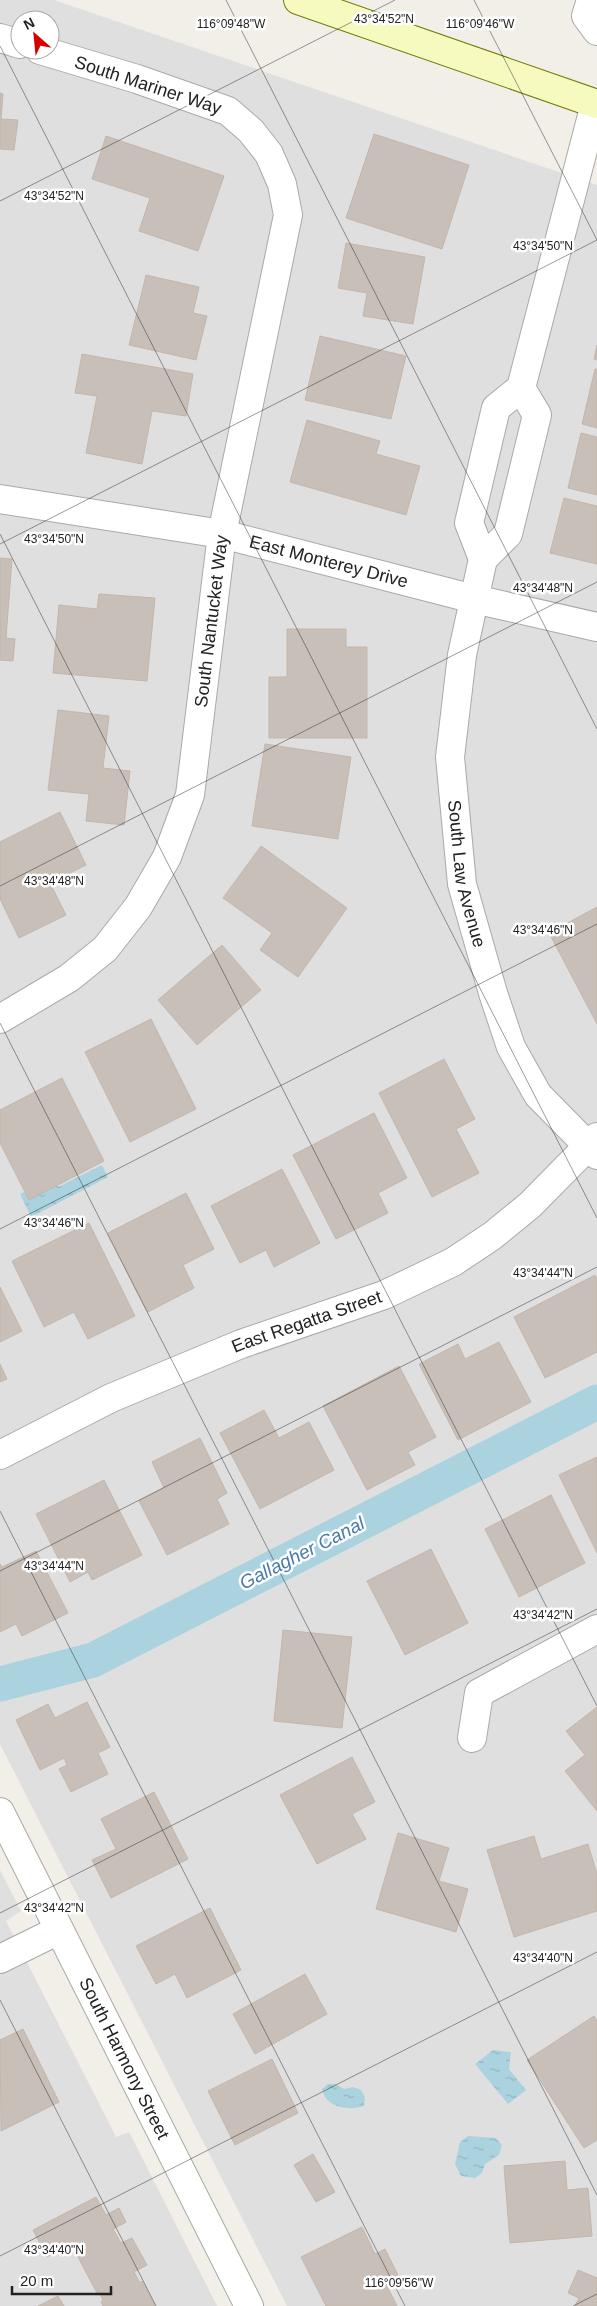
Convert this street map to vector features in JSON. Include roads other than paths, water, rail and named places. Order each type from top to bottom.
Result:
[{"type":"main road","points":[[298,0],[596,101]]},
{"type":"street","points":[[591,0],[586,16],[597,31]]},
{"type":"street","name":"South Mariner Way","points":[[60,56],[228,111],[251,131],[269,154]]},
{"type":"street","points":[[521,388],[537,415],[508,534],[483,559],[469,523],[496,408],[521,388],[596,101]]},
{"type":"street","name":"South Nantucket Way","points":[[0,1019],[34,1001],[69,978],[105,949],[138,907],[167,857],[190,795],[222,534],[288,215],[282,184],[269,154]]},
{"type":"street","name":"East Monterey Drive","points":[[0,499],[222,534],[474,599],[597,627]]},
{"type":"street","name":"South Law Avenue","points":[[483,559],[462,655],[450,757],[462,884],[493,993],[511,1047],[538,1094],[594,1146]]},
{"type":"street","name":"East Regatta Street","points":[[0,1455],[111,1398],[241,1344],[384,1295],[452,1262],[492,1236],[530,1205],[594,1146]]},
{"type":"street","points":[[472,1738],[479,1694],[597,1629]]},
{"type":"street","name":"South Harmony Street","points":[[0,1812],[249,2306]]},
{"type":"street","points":[[0,1959],[59,1930]]},
{"type":"water","points":[[102,1165],[108,1177],[31,1217],[20,1194],[53,1178],[58,1187]]},
{"type":"water","points":[[493,2050],[511,2052],[509,2069],[526,2090],[508,2104],[475,2064]]},
{"type":"water","points":[[328,2084],[335,2084],[344,2089],[353,2087],[361,2090],[365,2097],[364,2106],[345,2108],[333,2104],[324,2095],[322,2089]]},
{"type":"water","points":[[468,2136],[496,2138],[502,2145],[499,2155],[485,2164],[482,2173],[475,2178],[461,2176],[455,2164],[460,2142]]},
{"type":"waterway","name":"Gallagher Canal","points":[[0,1684],[93,1660],[597,1402]]}]
